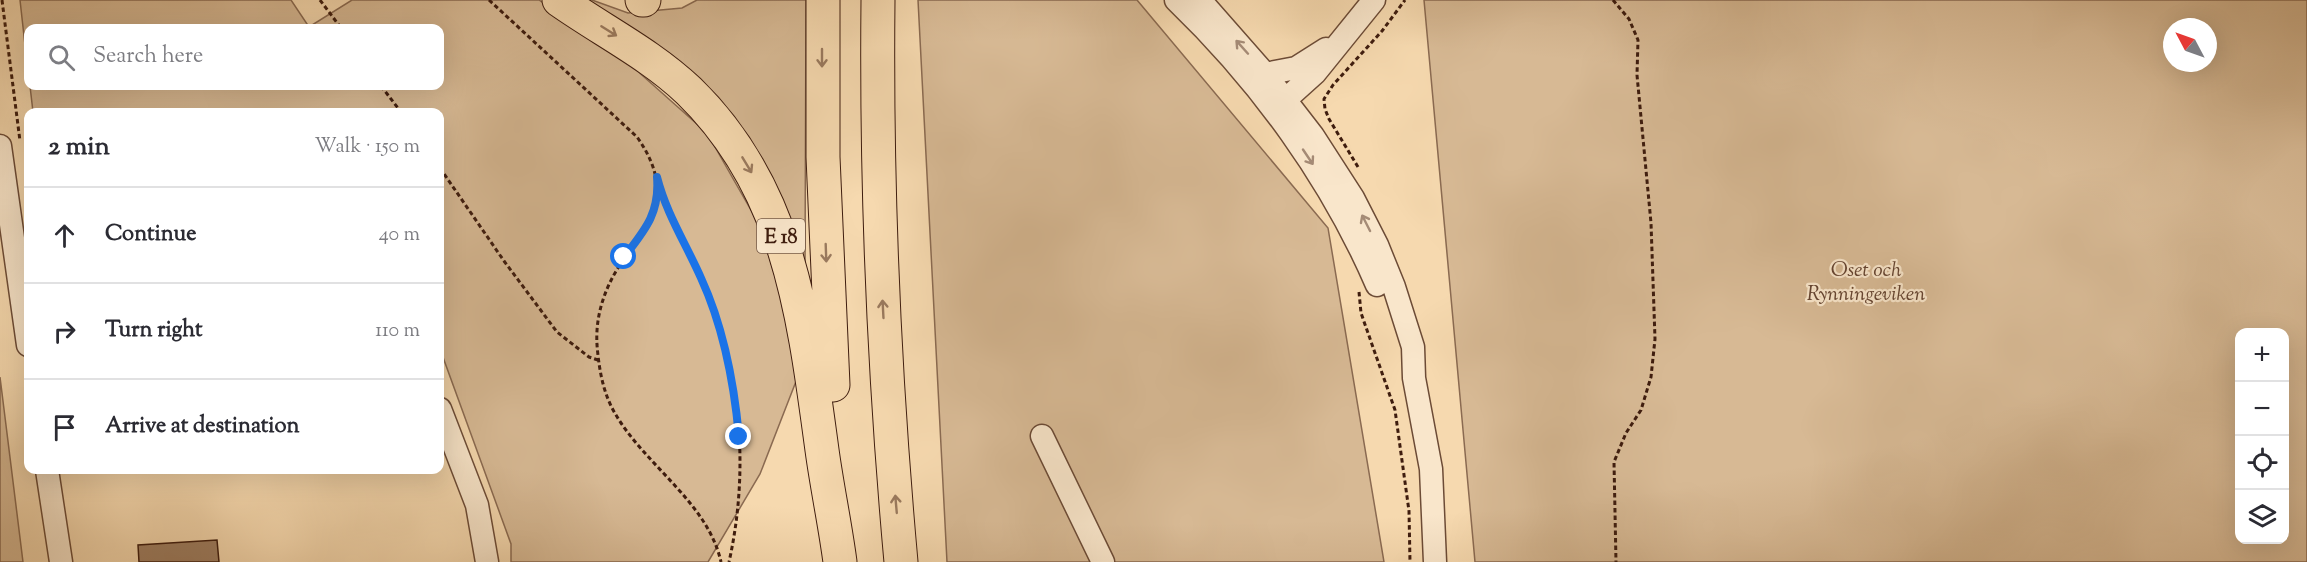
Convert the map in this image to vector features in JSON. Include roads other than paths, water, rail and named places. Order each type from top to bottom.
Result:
[{"type":"highway","name":"E 18","points":[[559,0],[653,60],[690,92],[732,142],[762,191],[781,236],[800,307],[840,562]]},
{"type":"highway","name":"E 18","points":[[823,0],[826,255],[846,562]]},
{"type":"highway","points":[[878,0],[877,120],[881,263],[886,371],[902,562]]},
{"type":"street","points":[[1176,0],[1280,105]]},
{"type":"street","points":[[1200,0],[1265,74],[1309,158],[1346,219],[1387,308],[1414,378],[1431,469],[1435,562]]},
{"type":"street","points":[[1280,105],[1315,73],[1374,0]]},
{"type":"street","points":[[1265,74],[1296,68],[1351,30]]},
{"type":"street","points":[[10,146],[24,291]]},
{"type":"street","points":[[444,419],[477,505],[487,562]]},
{"type":"street","points":[[1042,436],[1103,562]]},
{"type":"street","points":[[48,474],[61,562]]},
{"type":"park label","name":"Oset och Rynningeviken","points":[[1866,281]]}]
